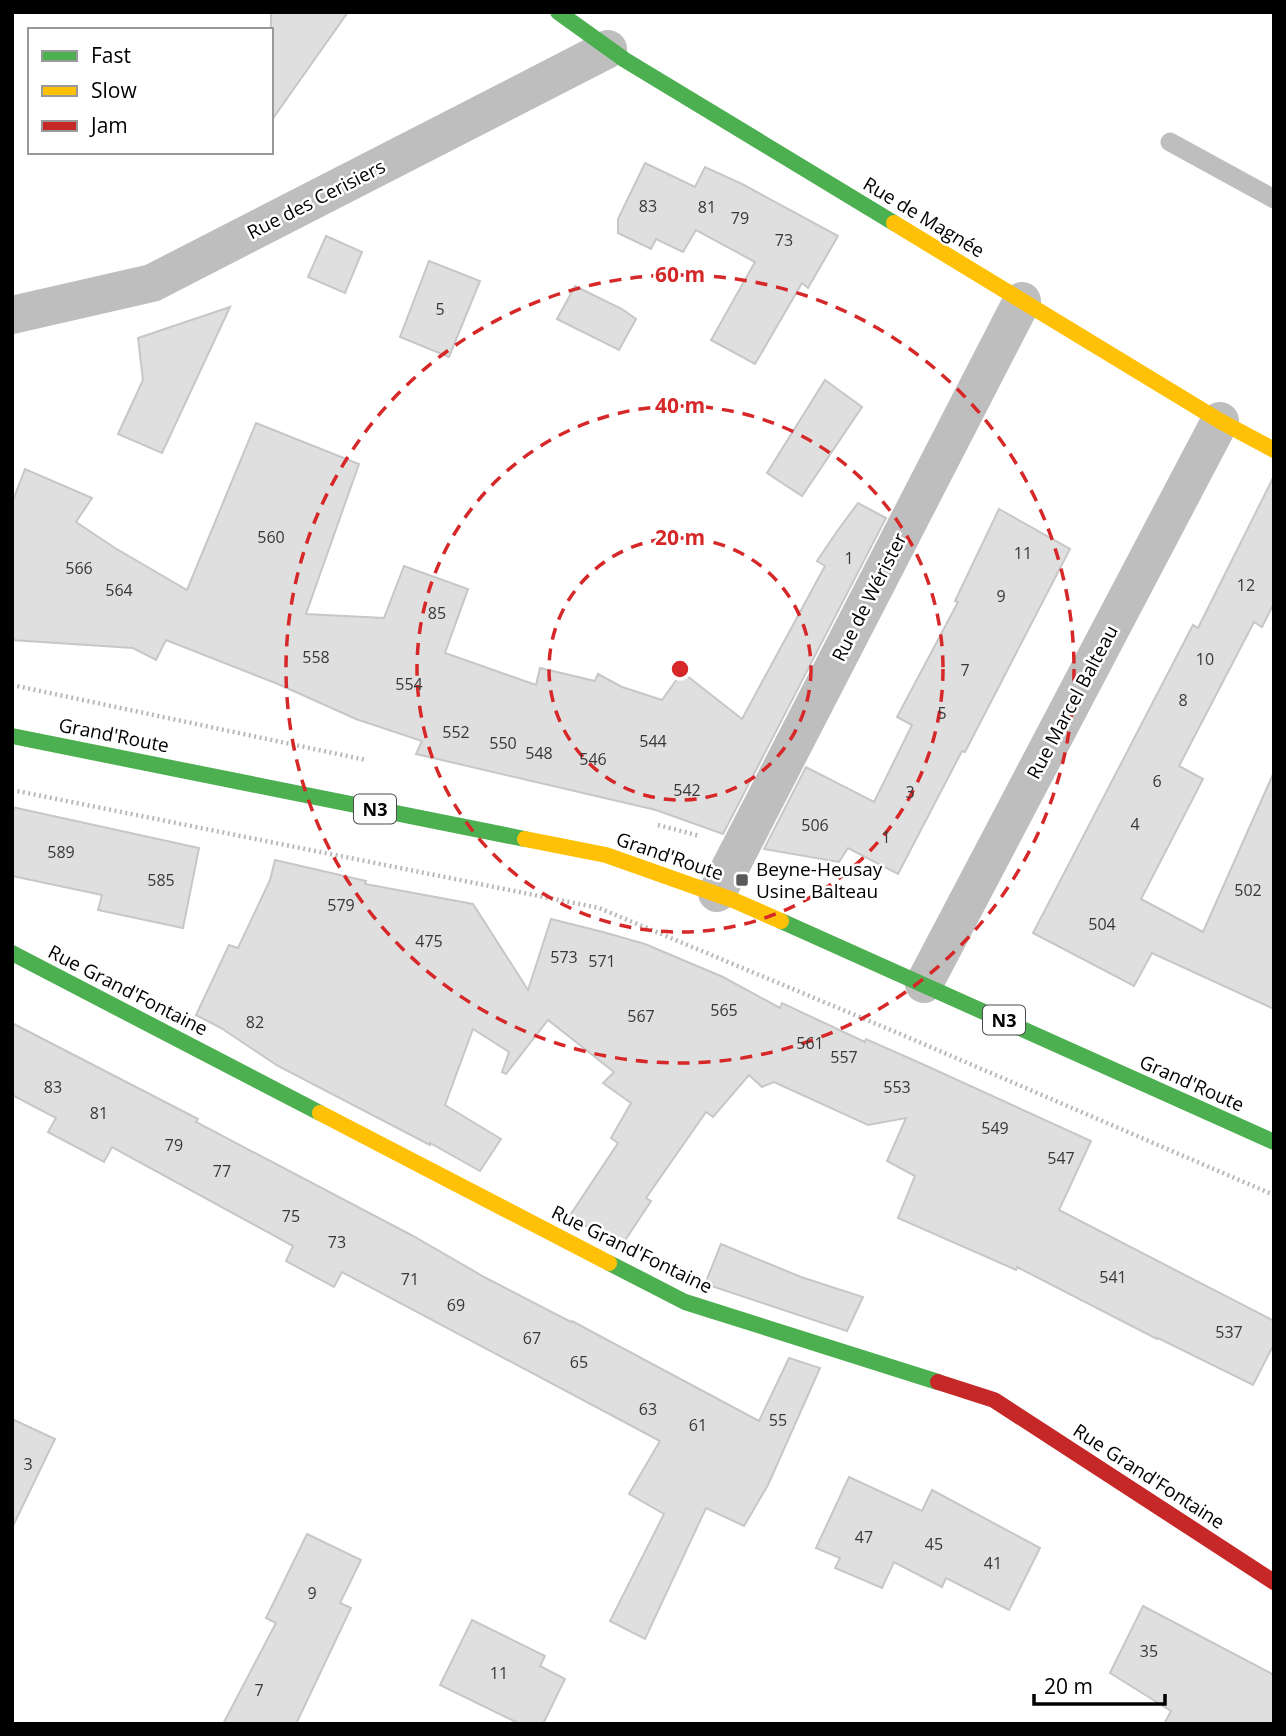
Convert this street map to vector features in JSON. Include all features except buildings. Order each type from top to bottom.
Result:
[{"type":"street","name":"Rue de Magnée","points":[[558,12],[608,49],[1220,421],[1274,450]]},
{"type":"street","name":"Rue des Cerisiers","points":[[12,315],[152,283],[608,49]]},
{"type":"street","name":"Rue de Wérister","points":[[717,894],[1022,301]]},
{"type":"street","name":"Rue Marcel Balteau","points":[[924,984],[1220,421]]},
{"type":"street","name":"Grand'Route","points":[[12,736],[606,855],[717,894],[1274,1142]]},
{"type":"street","name":"Rue Grand'Fontaine","points":[[12,953],[685,1303],[994,1400],[1274,1582]]},
{"type":"lane","points":[[1170,142],[1274,199]]},
{"type":"path","points":[[12,790],[598,908],[898,1033],[1274,1195]]},
{"type":"traffic: fast","points":[[558,12],[625,60],[894,223]]},
{"type":"traffic: fast","points":[[12,736],[525,839]]},
{"type":"traffic: fast","points":[[781,921],[1274,1142]]},
{"type":"traffic: fast","points":[[12,953],[320,1113]]},
{"type":"traffic: fast","points":[[609,1263],[685,1302],[938,1382]]},
{"type":"traffic: slow","points":[[894,223],[1220,421],[1274,450]]},
{"type":"traffic: slow","points":[[525,839],[606,855],[733,900],[781,921]]},
{"type":"traffic: slow","points":[[320,1113],[609,1263]]},
{"type":"traffic: jam","points":[[938,1382],[994,1400],[1274,1582]]},
{"type":"place","name":"Beyne-Heusay Usine Balteau","points":[[742,880]]}]
